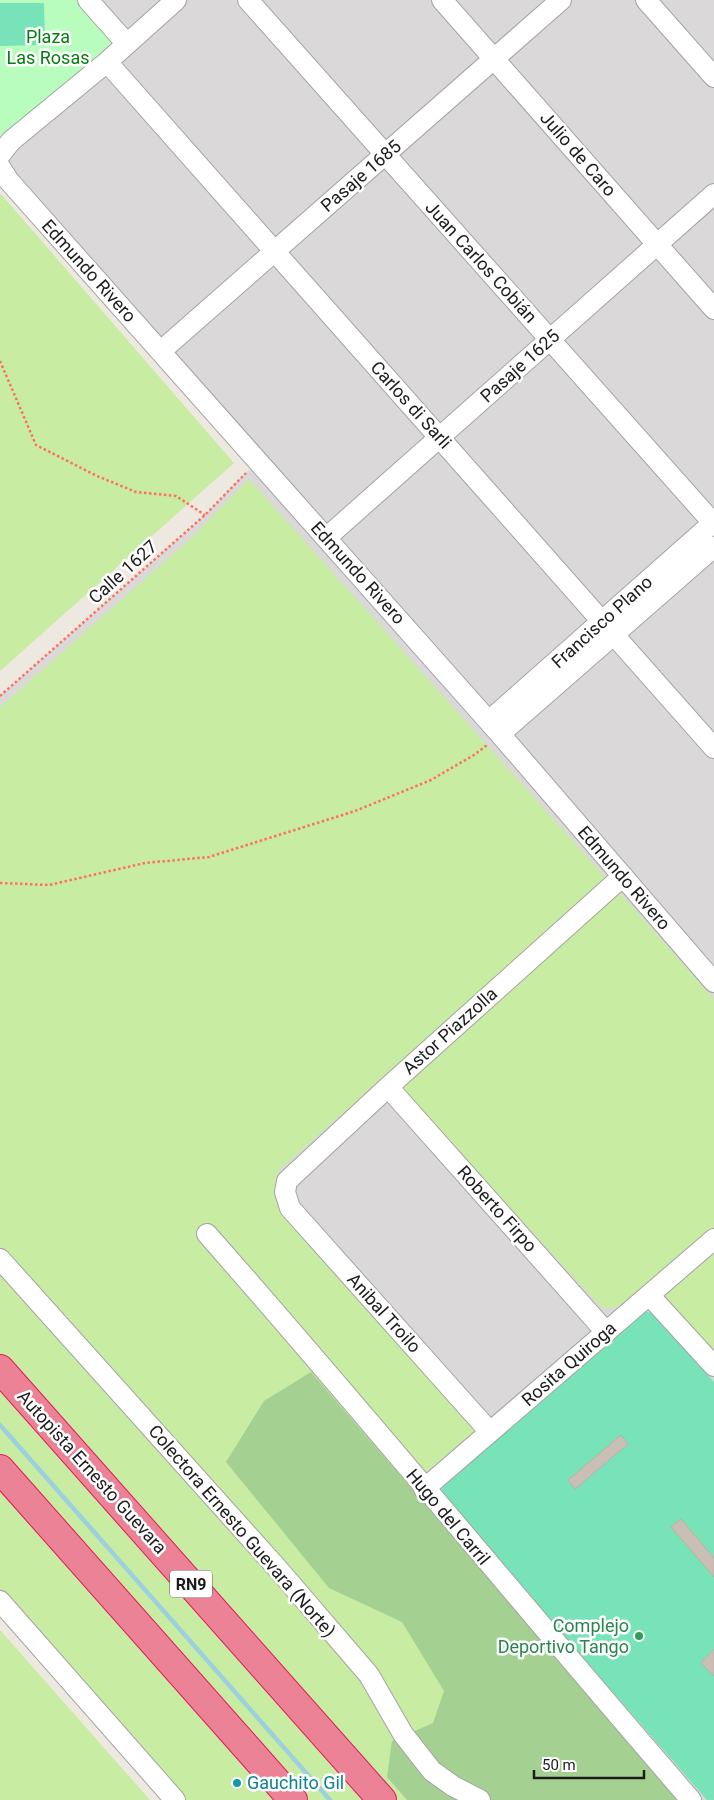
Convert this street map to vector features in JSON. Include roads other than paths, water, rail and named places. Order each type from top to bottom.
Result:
[{"type":"highway","name":"Autopista Ernesto Guevara","points":[[0,1369],[382,1800]]},
{"type":"highway","points":[[0,1469],[293,1800]]},
{"type":"street","points":[[88,0],[127,44]]},
{"type":"street","points":[[0,155],[11,141],[107,62],[176,0]]},
{"type":"street","name":"Juan Carlos Cobián","points":[[248,0],[714,523]]},
{"type":"street","name":"Julio de Caro","points":[[442,0],[714,308]]},
{"type":"street","name":"Pasaje 1685","points":[[161,351],[561,0]]},
{"type":"street","points":[[646,0],[714,77]]},
{"type":"street","name":"Carlos di Sarli","points":[[107,62],[714,748]]},
{"type":"street","name":"Edmundo Rivero","points":[[0,166],[8,181],[161,351],[713,977]]},
{"type":"street","name":"Pasaje 1625","points":[[326,538],[714,194]]},
{"type":"street","name":"Francisco Plano","points":[[494,728],[608,628],[714,523]]},
{"type":"street","name":"Francisco Plano","points":[[608,628],[714,547]]},
{"type":"street","name":"Astor Piazzolla","points":[[285,1192],[287,1182],[292,1176],[623,876]]},
{"type":"street","name":"Roberto Firpo","points":[[388,1087],[606,1332]]},
{"type":"street","name":"Anibal Troilo","points":[[285,1192],[290,1208],[490,1432]]},
{"type":"street","name":"Hugo del Carril","points":[[207,1234],[321,1364],[424,1489],[690,1800]]},
{"type":"street","name":"Rosita Quiroga","points":[[424,1489],[714,1239]]},
{"type":"street","name":"Colectora Ernesto Guevara (Norte)","points":[[0,1259],[278,1569],[362,1668],[391,1710],[403,1734],[432,1771],[453,1786],[480,1800]]},
{"type":"street","points":[[649,1295],[714,1366]]},
{"type":"street","points":[[0,1601],[175,1800]]},
{"type":"waterway","points":[[0,1425],[330,1800]]},
{"type":"place","name":"Complejo Deportivo Tango","points":[[639,1636]]},
{"type":"place","name":"Gauchito Gil","points":[[237,1783]]},
{"type":"park label","name":"Plaza Las Rosas","points":[[48,47]]}]
